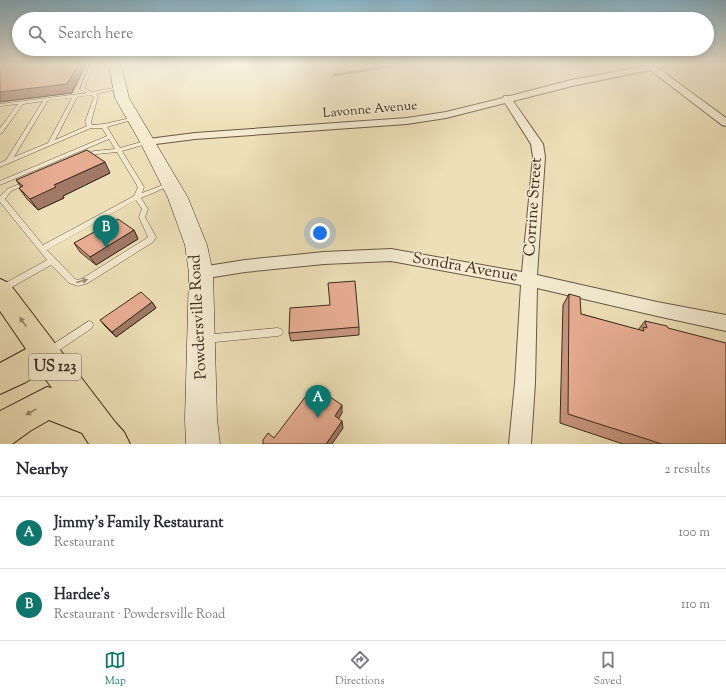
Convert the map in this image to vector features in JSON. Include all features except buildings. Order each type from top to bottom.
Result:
[{"type":"highway","name":"US 123","points":[[0,290],[102,432]]},
{"type":"highway","points":[[0,379],[45,354]]},
{"type":"highway","points":[[0,432],[18,419],[47,403],[102,432]]},
{"type":"street","name":"Lavonne Avenue","points":[[148,142],[195,136],[407,121],[446,115],[506,98],[561,86]]},
{"type":"street","points":[[680,86],[726,123]]},
{"type":"street","name":"Powdersville Road","points":[[119,88],[122,98],[178,198],[196,245],[201,273],[202,384],[199,436]]},
{"type":"street","name":"Corrine Street","points":[[506,98],[537,144],[539,157],[529,279],[525,383],[520,444]]},
{"type":"street","name":"Sondra Avenue","points":[[201,273],[245,266],[308,260],[391,255],[529,279],[657,309],[726,323]]},
{"type":"lane","points":[[83,86],[82,89],[96,96],[88,122],[90,127]]},
{"type":"lane","points":[[0,105],[90,94],[119,88]]},
{"type":"lane","points":[[50,144],[76,96]]},
{"type":"lane","points":[[8,162],[47,99]]},
{"type":"lane","points":[[0,132],[22,102]]},
{"type":"lane","points":[[0,166],[90,127],[104,126],[133,118]]},
{"type":"lane","points":[[104,126],[141,187],[137,197]]},
{"type":"lane","points":[[0,183],[110,137]]},
{"type":"lane","points":[[74,162],[96,152],[118,150],[148,142]]},
{"type":"lane","points":[[38,178],[9,190],[1,199],[52,261],[72,281],[78,283],[85,281],[148,244],[152,237],[142,217],[145,209],[137,197]]},
{"type":"lane","points":[[42,248],[137,197],[171,184]]},
{"type":"lane","points":[[0,290],[52,261]]},
{"type":"lane","points":[[45,354],[89,325]]},
{"type":"lane","points":[[201,339],[278,332]]},
{"type":"place","name":"Hardee's","points":[[106,248]]},
{"type":"place","name":"Jimmy's Family Restaurant","points":[[318,418]]}]
